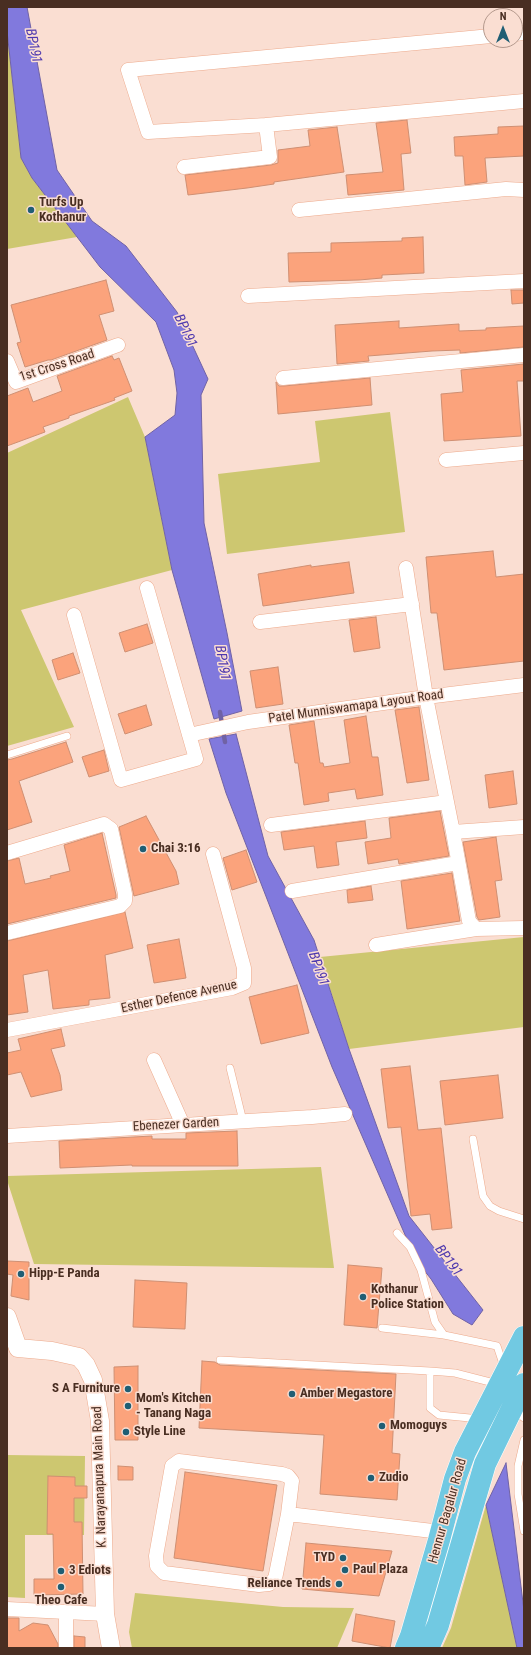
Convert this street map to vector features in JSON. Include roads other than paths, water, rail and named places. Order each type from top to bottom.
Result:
[{"type":"main road","name":"Hennur Bagalur Road","points":[[406,1648],[411,1636],[455,1479],[465,1452],[524,1338]]},
{"type":"main road","name":"Hennur Bagalur Road","points":[[428,1648],[438,1625],[485,1464],[495,1442],[518,1413],[524,1384]]},
{"type":"street","points":[[483,37],[128,70],[148,132],[266,125],[524,101]]},
{"type":"street","points":[[184,167],[270,157],[266,125]]},
{"type":"street","points":[[299,210],[506,189],[524,190]]},
{"type":"street","points":[[248,296],[524,281]]},
{"type":"street","name":"1st Cross Road","points":[[7,361],[16,382],[118,345]]},
{"type":"street","points":[[283,378],[524,355]]},
{"type":"street","points":[[446,460],[524,453]]},
{"type":"street","points":[[406,568],[426,697],[453,832],[468,921],[476,929]]},
{"type":"street","points":[[74,614],[122,780],[196,758],[147,588]]},
{"type":"street","points":[[260,622],[412,604]]},
{"type":"street","name":"Patel Munniswamapa Layout Road","points":[[189,735],[248,722],[524,685]]},
{"type":"street","points":[[271,825],[447,802]]},
{"type":"street","points":[[7,853],[104,824],[111,829],[125,894],[125,901],[120,906],[7,933]]},
{"type":"street","points":[[453,832],[524,827]]},
{"type":"street","name":"Esther Defence Avenue","points":[[7,1030],[232,988],[244,983],[244,968],[213,854]]},
{"type":"street","points":[[292,891],[458,862]]},
{"type":"street","points":[[376,945],[476,929],[524,928]]},
{"type":"street","points":[[154,1060],[183,1125]]},
{"type":"street","name":"Ebenezer Garden","points":[[7,1136],[345,1114]]},
{"type":"street","name":"K. Narayanapura Main Road","points":[[7,1317],[13,1348],[52,1351],[79,1357],[86,1365],[93,1380],[100,1421],[105,1614],[111,1648]]},
{"type":"street","points":[[179,1461],[288,1476],[292,1481],[288,1514],[275,1579],[269,1584],[259,1585],[164,1573],[157,1566],[156,1556],[172,1466],[179,1461]]},
{"type":"street","points":[[288,1514],[441,1532]]},
{"type":"street","points":[[7,1609],[105,1614]]},
{"type":"street","points":[[66,1613],[66,1648]]},
{"type":"lane","points":[[7,755],[67,736]]},
{"type":"lane","points":[[230,1068],[243,1121]]},
{"type":"lane","points":[[473,1139],[483,1196],[490,1206],[499,1211],[524,1219]]},
{"type":"lane","points":[[398,1233],[410,1247],[421,1270],[435,1322],[444,1335]]},
{"type":"lane","points":[[382,1328],[444,1335],[497,1346],[493,1397]]},
{"type":"lane","points":[[220,1360],[454,1373],[493,1397]]},
{"type":"lane","points":[[430,1371],[430,1408],[439,1415],[493,1397]]},
{"type":"lane","points":[[524,1440],[518,1466],[518,1494],[524,1531]]},
{"type":"water","points":[[7,7],[27,7],[57,170],[92,221],[126,246],[177,312],[208,379],[201,395],[204,523],[242,711],[214,719],[172,570],[145,437],[175,415],[177,393],[174,370],[156,322],[100,267],[32,178],[21,158],[7,31]]},
{"type":"water","points":[[236,734],[268,856],[314,940],[349,1049],[409,1216],[483,1310],[472,1325],[453,1314],[431,1279],[416,1260],[332,1067],[226,793],[209,739]]},
{"type":"water","points":[[506,1463],[524,1611],[524,1648],[517,1648],[486,1505]]},
{"type":"waterway","name":"BP191","points":[[220,712],[225,742]]},
{"type":"place","name":"Turfs Up Kothanur","points":[[31,210]]},
{"type":"place","name":"Chai 3:16","points":[[143,849]]},
{"type":"place","name":"Hipp-E Panda","points":[[21,1274]]},
{"type":"place","name":"Kothanur Police Station","points":[[363,1297]]},
{"type":"place","name":"S A Furniture","points":[[128,1389]]},
{"type":"place","name":"Amber Megastore","points":[[292,1394]]},
{"type":"place","name":"Mom's Kitchen - Tanang Naga","points":[[128,1406]]},
{"type":"place","name":"Momoguys","points":[[382,1426]]},
{"type":"place","name":"Style Line","points":[[126,1432]]},
{"type":"place","name":"Zudio","points":[[371,1478]]},
{"type":"place","name":"TYD","points":[[343,1558]]},
{"type":"place","name":"Paul Plaza","points":[[345,1570]]},
{"type":"place","name":"3 Ediots","points":[[61,1571]]},
{"type":"place","name":"Reliance Trends","points":[[339,1584]]},
{"type":"place","name":"Theo Cafe","points":[[61,1587]]}]
